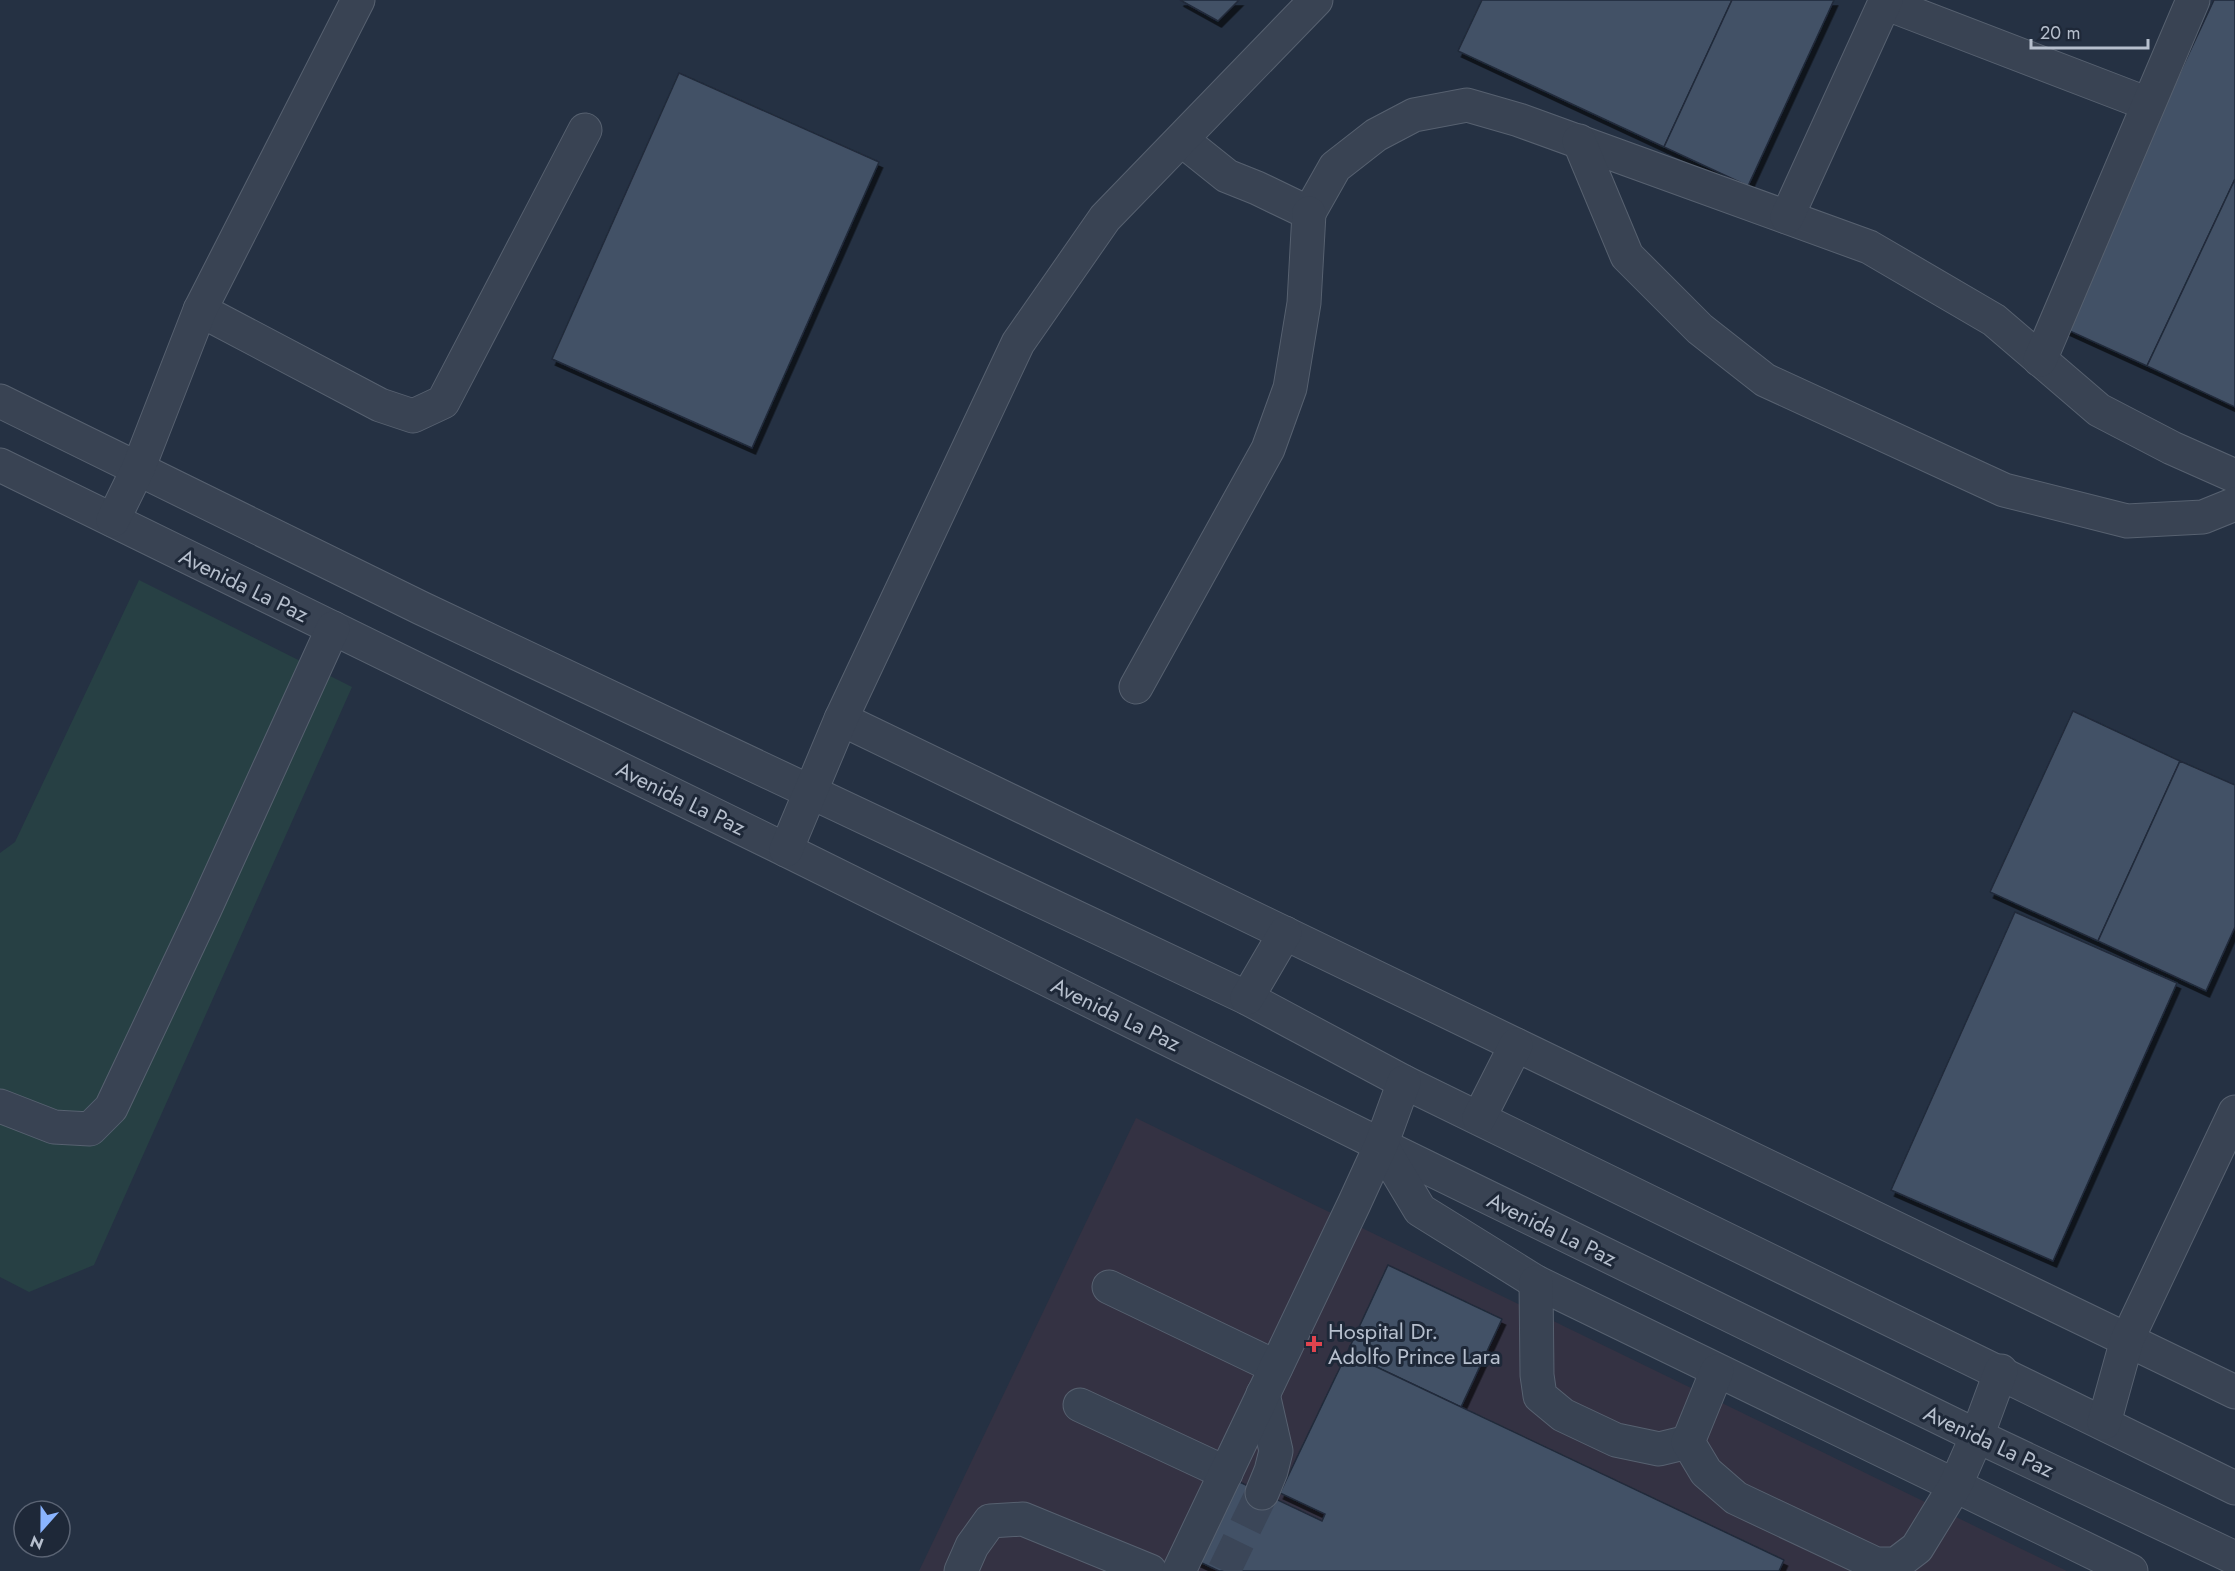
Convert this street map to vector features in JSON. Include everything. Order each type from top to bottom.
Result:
[{"type":"street","points":[[113,520],[138,469],[200,310],[358,0]]},
{"type":"street","points":[[786,850],[841,719],[1018,343],[1105,218],[1316,0]]},
{"type":"street","points":[[2040,360],[2193,0]]},
{"type":"street","points":[[1787,217],[1885,2],[2148,104]]},
{"type":"street","points":[[1136,687],[1268,448],[1290,388],[1304,303],[1310,213],[1335,167],[1376,135],[1414,116],[1443,108],[1467,105],[1519,120],[1869,247],[1994,320],[2098,410],[2172,448],[2235,476]]},
{"type":"street","points":[[200,310],[380,405],[413,416],[443,402],[585,130]]},
{"type":"street","points":[[1182,141],[1227,177],[1257,188],[1310,213]]},
{"type":"street","points":[[1579,141],[1627,256],[1700,329],[1765,380],[2004,490],[2127,521],[2203,517],[2235,504]]},
{"type":"street","points":[[0,401],[421,608],[1246,998],[1404,1082],[2001,1371],[2235,1488]]},
{"type":"street","name":"Avenida La Paz","points":[[0,465],[786,850],[1381,1145],[1977,1436],[2235,1558]]},
{"type":"street","points":[[0,1106],[54,1127],[90,1129],[111,1108],[333,628]]},
{"type":"street","points":[[841,719],[2235,1392]]},
{"type":"street","points":[[1246,998],[1284,933]]},
{"type":"street","points":[[1479,1118],[1516,1045]]},
{"type":"street","points":[[1179,1571],[1381,1145],[1404,1082]]},
{"type":"street","points":[[2104,1423],[2127,1340],[2235,1112]]},
{"type":"street","points":[[1381,1145],[1420,1209],[1536,1282],[2131,1571]]},
{"type":"street","points":[[1536,1282],[1537,1375],[1540,1396],[1563,1415],[1616,1440],[1659,1449],[1688,1442]]},
{"type":"street","points":[[1109,1287],[1270,1380]]},
{"type":"street","points":[[1688,1442],[1718,1371]]},
{"type":"street","points":[[1688,1442],[1706,1472],[1737,1498],[1876,1564],[1896,1564],[1917,1548],[1955,1486],[1977,1436],[2001,1371]]},
{"type":"street","points":[[1262,1493],[1276,1451],[1270,1380]]},
{"type":"street","points":[[1080,1405],[1226,1473]]},
{"type":"street","points":[[961,1571],[972,1546],[990,1521],[1023,1519],[1150,1571]]},
{"type":"shaded area","name":"Hospital Dr. Adolfo Prince Lara","points":[[1136,1118],[2067,1571],[919,1571]]},
{"type":"green space","points":[[139,580],[352,687],[94,1265],[29,1292],[0,1277],[0,853],[15,842]]},
{"type":"building","points":[[1180,0],[1239,0],[1218,21]]},
{"type":"building","points":[[1482,0],[1732,0],[1664,147],[1458,51]]},
{"type":"building","points":[[1732,0],[1834,0],[1748,186],[1664,147]]},
{"type":"building","points":[[2214,0],[2235,0],[2235,179],[2147,366],[2061,327]]},
{"type":"building","points":[[679,73],[879,162],[752,448],[552,359]]},
{"type":"building","points":[[2235,179],[2235,407],[2147,366]]},
{"type":"building","points":[[2073,711],[2180,761],[2098,941],[1990,892]]},
{"type":"building","points":[[2180,761],[2235,785],[2235,927],[2206,991],[2098,941]]},
{"type":"building","points":[[2015,912],[2177,983],[2053,1261],[1891,1190]]},
{"type":"building","points":[[1388,1265],[1502,1319],[1461,1407],[1347,1353]]},
{"type":"building","points":[[1347,1353],[1784,1560],[1779,1571],[1219,1571],[1189,1557],[1227,1476],[1322,1521],[1325,1514],[1280,1493]]},
{"type":"tunnel","points":[[1224,1571],[1262,1493]]},
{"type":"place","name":"Hospital Dr. Adolfo Prince Lara","points":[[1314,1344]]}]
